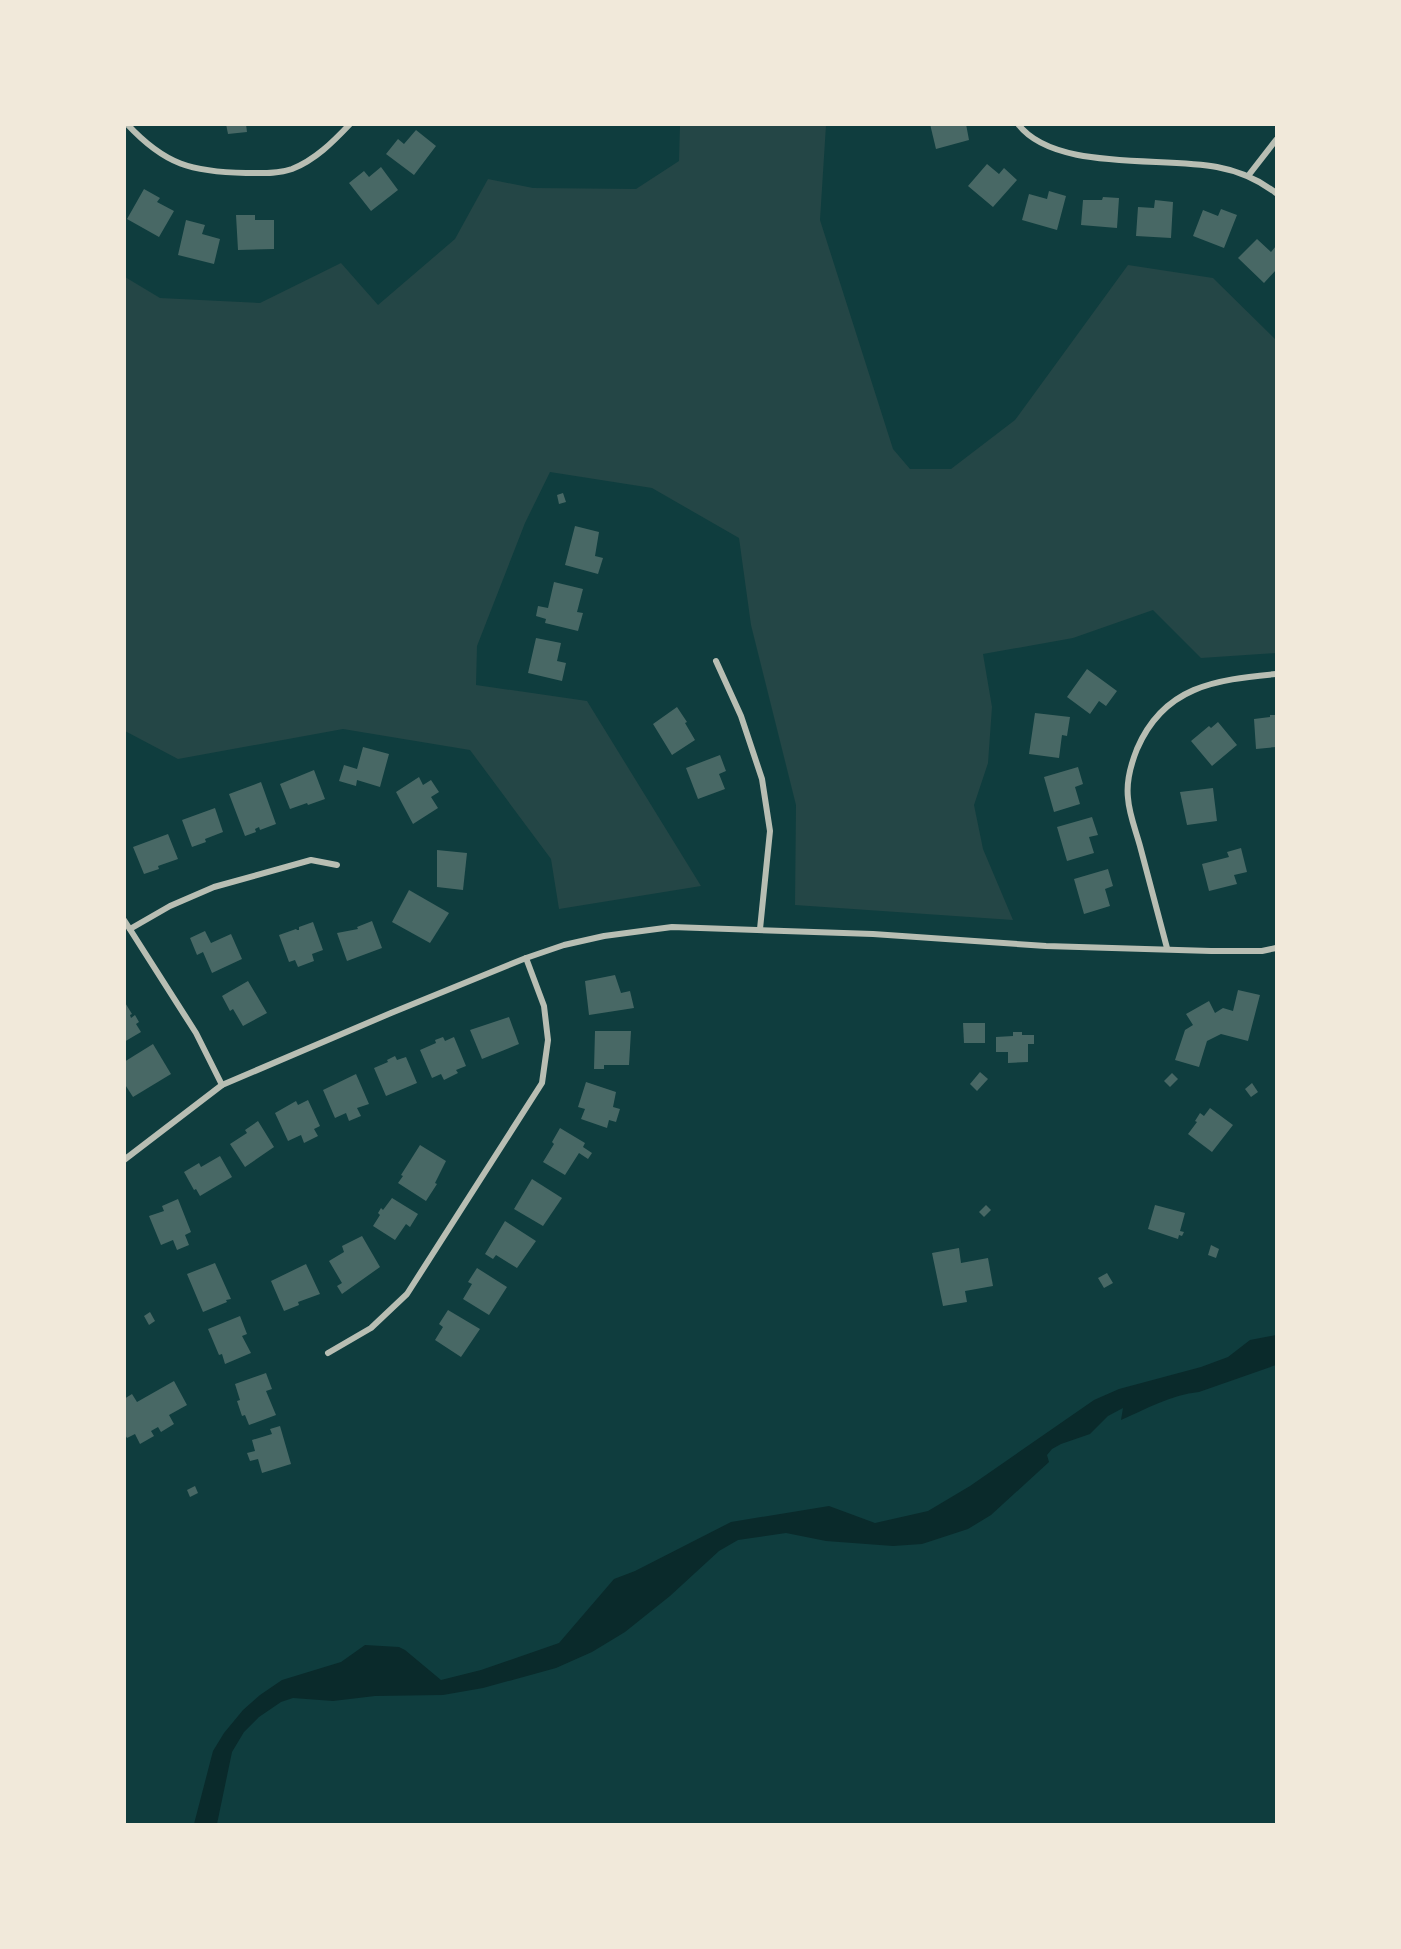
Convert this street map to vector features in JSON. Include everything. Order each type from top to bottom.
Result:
[{"type":"street","points":[[127,124],[142,140],[165,156],[192,168],[213,172],[266,173],[291,169],[317,155],[350,124]]},
{"type":"street","points":[[1018,124],[1050,148],[1076,156],[1218,167],[1248,176],[1276,193]]},
{"type":"street","points":[[1248,176],[1276,140]]},
{"type":"street","points":[[716,661],[741,716],[762,779],[770,831],[760,929]]},
{"type":"street","points":[[1167,948],[1127,797],[1130,765],[1141,740],[1156,716],[1175,698],[1204,686],[1234,678],[1276,674]]},
{"type":"street","points":[[130,928],[170,906],[214,887],[311,860],[337,865]]},
{"type":"street","points":[[124,920],[196,1033],[222,1085]]},
{"type":"street","points":[[124,1160],[222,1085],[526,958],[564,945],[634,930],[672,927],[760,929],[1046,945],[1221,951],[1262,951],[1276,948]]},
{"type":"street","points":[[328,1353],[371,1328],[406,1294],[542,1083],[548,1040],[544,1006],[526,958]]},
{"type":"shaded area","points":[[680,125],[826,125],[820,220],[893,449],[910,469],[951,469],[1015,420],[1128,265],[1213,278],[1276,340],[1276,653],[1201,658],[1153,610],[1073,638],[983,654],[992,707],[988,763],[974,805],[983,849],[1013,920],[795,905],[796,805],[751,625],[739,538],[652,488],[550,472],[525,523],[477,646],[476,685],[587,701],[701,886],[559,909],[551,859],[470,750],[343,729],[178,759],[125,731],[125,277],[160,298],[260,303],[341,263],[378,305],[455,239],[488,179],[533,188],[636,189],[679,161]]},
{"type":"shaded area","points":[[1276,1335],[1276,1365],[1199,1392],[1169,1399],[1121,1420],[1123,1408],[1108,1416],[1090,1434],[1052,1449],[1047,1455],[1049,1462],[991,1515],[968,1529],[922,1544],[893,1546],[826,1541],[786,1533],[738,1540],[719,1551],[670,1596],[625,1632],[592,1652],[556,1668],[483,1688],[443,1695],[375,1696],[333,1701],[293,1698],[281,1702],[259,1717],[244,1732],[232,1752],[217,1824],[194,1824],[213,1751],[224,1733],[243,1710],[282,1680],[341,1662],[365,1645],[399,1647],[441,1680],[481,1670],[559,1643],[614,1579],[635,1571],[731,1522],[829,1506],[875,1523],[928,1511],[970,1486],[1094,1400],[1119,1389],[1201,1367],[1228,1357],[1250,1340]]},
{"type":"building","points":[[226,124],[246,124],[247,132],[228,134]]},
{"type":"building","points":[[930,124],[966,124],[969,140],[936,149]]},
{"type":"building","points":[[416,130],[436,146],[414,175],[386,154],[398,139],[404,144]]},
{"type":"building","points":[[987,164],[999,174],[1004,168],[1017,180],[993,207],[968,186]]},
{"type":"building","points":[[381,167],[398,190],[371,211],[349,183],[364,171],[369,177]]},
{"type":"building","points":[[144,189],[160,198],[157,202],[174,211],[159,237],[127,219]]},
{"type":"building","points":[[1049,191],[1066,196],[1057,230],[1022,220],[1029,194],[1047,199]]},
{"type":"building","points":[[1103,197],[1119,198],[1117,228],[1081,225],[1083,200],[1102,200]]},
{"type":"building","points":[[1155,200],[1173,202],[1171,238],[1136,236],[1138,207],[1154,208]]},
{"type":"building","points":[[1221,209],[1237,215],[1224,248],[1193,236],[1203,210],[1218,216]]},
{"type":"building","points":[[236,215],[255,215],[255,220],[274,220],[274,249],[238,250]]},
{"type":"building","points":[[186,220],[205,225],[202,234],[220,239],[214,264],[178,255]]},
{"type":"building","points":[[1257,239],[1271,252],[1276,246],[1276,270],[1264,283],[1238,258]]},
{"type":"building","points":[[563,493],[566,502],[559,504],[557,495]]},
{"type":"building","points":[[575,526],[599,532],[595,556],[603,558],[598,574],[565,565]]},
{"type":"building","points":[[554,582],[583,589],[577,612],[583,613],[578,631],[545,623],[546,619],[536,616],[538,606],[548,608]]},
{"type":"building","points":[[536,638],[561,643],[557,661],[566,663],[562,681],[528,673]]},
{"type":"building","points":[[1087,669],[1117,691],[1106,706],[1099,701],[1090,714],[1067,697]]},
{"type":"building","points":[[677,707],[695,740],[672,755],[653,724]]},
{"type":"building","points":[[1035,713],[1070,717],[1067,736],[1062,735],[1059,758],[1029,754]]},
{"type":"building","points":[[1270,715],[1276,715],[1276,747],[1256,749],[1254,719],[1270,717]]},
{"type":"building","points":[[1218,722],[1237,745],[1212,766],[1191,741],[1209,726],[1211,728]]},
{"type":"building","points":[[363,747],[389,754],[380,787],[357,780],[356,786],[339,781],[344,765],[357,769]]},
{"type":"building","points":[[720,755],[726,771],[719,774],[725,789],[698,799],[686,768]]},
{"type":"building","points":[[1078,767],[1083,784],[1075,787],[1080,804],[1054,812],[1044,777]]},
{"type":"building","points":[[314,770],[325,799],[290,809],[280,784]]},
{"type":"building","points":[[419,777],[423,785],[431,780],[439,792],[431,797],[438,808],[413,824],[396,792]]},
{"type":"building","points":[[261,782],[276,824],[260,830],[259,827],[255,829],[256,832],[245,836],[229,794]]},
{"type":"building","points":[[1213,788],[1217,821],[1187,825],[1180,792]]},
{"type":"building","points":[[215,808],[223,832],[192,847],[182,820]]},
{"type":"building","points":[[1092,817],[1098,835],[1089,837],[1094,853],[1067,861],[1057,827]]},
{"type":"building","points":[[168,834],[178,859],[144,874],[133,847]]},
{"type":"building","points":[[1241,848],[1247,872],[1234,875],[1237,884],[1209,891],[1202,864],[1229,857],[1227,852]]},
{"type":"building","points":[[437,850],[467,853],[463,890],[437,887]]},
{"type":"building","points":[[1108,869],[1113,886],[1105,889],[1110,906],[1084,914],[1074,879]]},
{"type":"building","points":[[409,890],[449,913],[430,943],[392,922]]},
{"type":"building","points":[[372,921],[382,948],[347,961],[337,933],[358,929],[357,927]]},
{"type":"building","points":[[313,922],[323,950],[312,954],[314,961],[298,967],[295,960],[289,962],[279,935],[299,930],[299,927]]},
{"type":"building","points":[[205,931],[211,943],[231,934],[242,959],[212,973],[203,952],[197,955],[190,938]]},
{"type":"building","points":[[615,975],[621,993],[630,991],[634,1008],[589,1015],[585,981]]},
{"type":"building","points":[[248,981],[267,1013],[243,1026],[233,1009],[230,1011],[222,996]]},
{"type":"building","points":[[1238,990],[1260,995],[1248,1041],[1221,1034],[1207,1041],[1199,1067],[1175,1060],[1185,1030],[1193,1025],[1186,1014],[1209,1001],[1215,1013],[1223,1008],[1233,1011]]},
{"type":"building","points":[[124,1001],[132,1014],[131,1018],[135,1015],[139,1022],[136,1024],[141,1032],[124,1042]]},
{"type":"building","points":[[509,1017],[519,1044],[482,1059],[470,1030]]},
{"type":"building","points":[[963,1023],[985,1023],[985,1043],[964,1043]]},
{"type":"building","points":[[595,1031],[631,1031],[629,1065],[604,1065],[604,1069],[594,1069]]},
{"type":"building","points":[[1013,1032],[1034,1035],[1034,1044],[1028,1044],[1028,1062],[1008,1063],[1008,1052],[996,1052],[996,1037],[1013,1036]]},
{"type":"building","points":[[443,1037],[445,1041],[454,1037],[466,1066],[456,1070],[458,1073],[444,1080],[441,1074],[432,1078],[420,1050]]},
{"type":"building","points":[[153,1044],[171,1074],[133,1097],[124,1083],[124,1062]]},
{"type":"building","points":[[395,1056],[397,1060],[406,1057],[417,1083],[386,1096],[374,1068]]},
{"type":"building","points":[[980,1072],[988,1079],[977,1091],[970,1084]]},
{"type":"building","points":[[1172,1073],[1178,1079],[1170,1087],[1164,1081]]},
{"type":"building","points":[[356,1074],[369,1104],[357,1108],[361,1116],[349,1121],[346,1113],[335,1118],[323,1090]]},
{"type":"building","points":[[586,1082],[616,1092],[613,1107],[620,1109],[616,1122],[609,1120],[607,1128],[581,1119],[585,1109],[578,1107]]},
{"type":"building","points":[[1252,1083],[1258,1092],[1251,1097],[1245,1089]]},
{"type":"building","points":[[308,1100],[320,1126],[314,1129],[318,1136],[304,1143],[301,1135],[288,1141],[275,1113],[296,1101],[298,1105]]},
{"type":"building","points":[[1210,1108],[1233,1125],[1212,1152],[1188,1134],[1197,1122],[1195,1121],[1200,1113],[1204,1116]]},
{"type":"building","points":[[258,1121],[274,1147],[245,1167],[230,1144],[247,1133],[245,1130]]},
{"type":"building","points":[[560,1128],[585,1143],[583,1147],[592,1153],[588,1159],[579,1153],[565,1175],[543,1162]]},
{"type":"building","points":[[420,1145],[446,1161],[435,1183],[437,1184],[426,1201],[398,1183]]},
{"type":"building","points":[[220,1156],[232,1177],[200,1196],[184,1172],[199,1163],[201,1167]]},
{"type":"building","points":[[532,1179],[562,1198],[543,1226],[514,1209]]},
{"type":"building","points":[[392,1198],[418,1214],[410,1227],[406,1224],[395,1240],[373,1226],[380,1215],[378,1213],[381,1208],[383,1210]]},
{"type":"building","points":[[178,1199],[191,1232],[185,1235],[189,1245],[177,1250],[173,1240],[161,1245],[149,1216],[164,1211],[162,1206]]},
{"type":"building","points":[[986,1205],[991,1210],[984,1217],[979,1212]]},
{"type":"building","points":[[1155,1205],[1185,1213],[1180,1231],[1184,1232],[1182,1236],[1179,1235],[1178,1239],[1148,1229]]},
{"type":"building","points":[[505,1221],[536,1241],[517,1268],[496,1255],[493,1259],[485,1254]]},
{"type":"building","points":[[362,1236],[380,1267],[342,1294],[337,1286],[342,1283],[329,1261],[344,1252],[342,1246]]},
{"type":"building","points":[[1211,1245],[1219,1249],[1216,1258],[1208,1255]]},
{"type":"building","points":[[959,1248],[961,1263],[988,1258],[993,1286],[965,1291],[967,1302],[943,1306],[932,1253]]},
{"type":"building","points":[[215,1263],[231,1299],[203,1312],[187,1274]]},
{"type":"building","points":[[306,1264],[320,1294],[298,1302],[299,1305],[284,1311],[271,1281]]},
{"type":"building","points":[[477,1268],[507,1287],[489,1315],[463,1299],[472,1284],[468,1282]]},
{"type":"building","points":[[1107,1273],[1113,1283],[1104,1288],[1098,1278]]},
{"type":"building","points":[[448,1310],[480,1329],[461,1357],[435,1340],[443,1327],[439,1324]]},
{"type":"building","points":[[150,1312],[155,1321],[149,1325],[144,1316]]},
{"type":"building","points":[[240,1316],[247,1334],[242,1336],[251,1353],[225,1364],[208,1329]]},
{"type":"building","points":[[266,1373],[272,1389],[266,1391],[276,1415],[249,1425],[245,1415],[242,1416],[235,1384]]},
{"type":"building","points":[[174,1381],[187,1405],[169,1415],[174,1424],[161,1432],[158,1427],[151,1431],[154,1436],[140,1444],[135,1434],[127,1438],[124,1433],[124,1399],[132,1394],[137,1402]]},
{"type":"building","points":[[280,1426],[291,1464],[262,1473],[258,1459],[250,1461],[247,1453],[255,1451],[252,1440],[272,1434],[270,1429]]},
{"type":"building","points":[[195,1486],[198,1493],[190,1497],[187,1490]]}]
